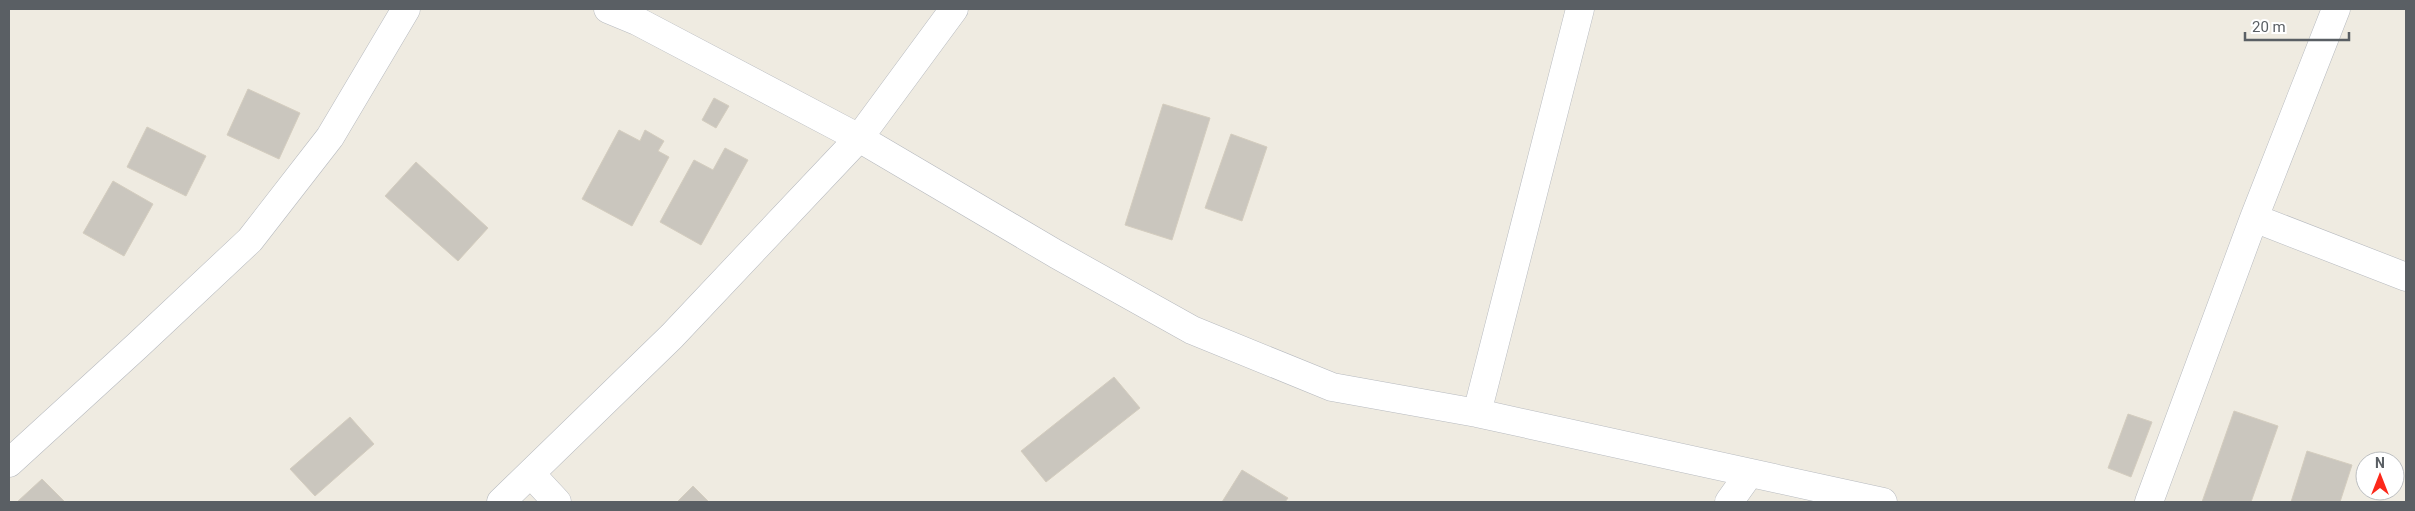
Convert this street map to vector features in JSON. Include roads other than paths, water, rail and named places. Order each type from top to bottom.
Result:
[{"type":"street","points":[[9,463],[250,240],[330,137],[406,9]]},
{"type":"street","points":[[608,9],[637,21],[860,138],[1056,254],[1192,330],[1332,387],[1478,413],[1883,502]]},
{"type":"street","points":[[501,502],[672,336],[860,138],[954,9]]},
{"type":"street","points":[[1478,413],[1580,9]]},
{"type":"street","points":[[2150,502],[2254,218],[2336,9]]},
{"type":"street","points":[[2254,218],[2406,277]]},
{"type":"street","points":[[531,474],[557,502]]},
{"type":"street","points":[[1730,502],[1749,474]]}]
